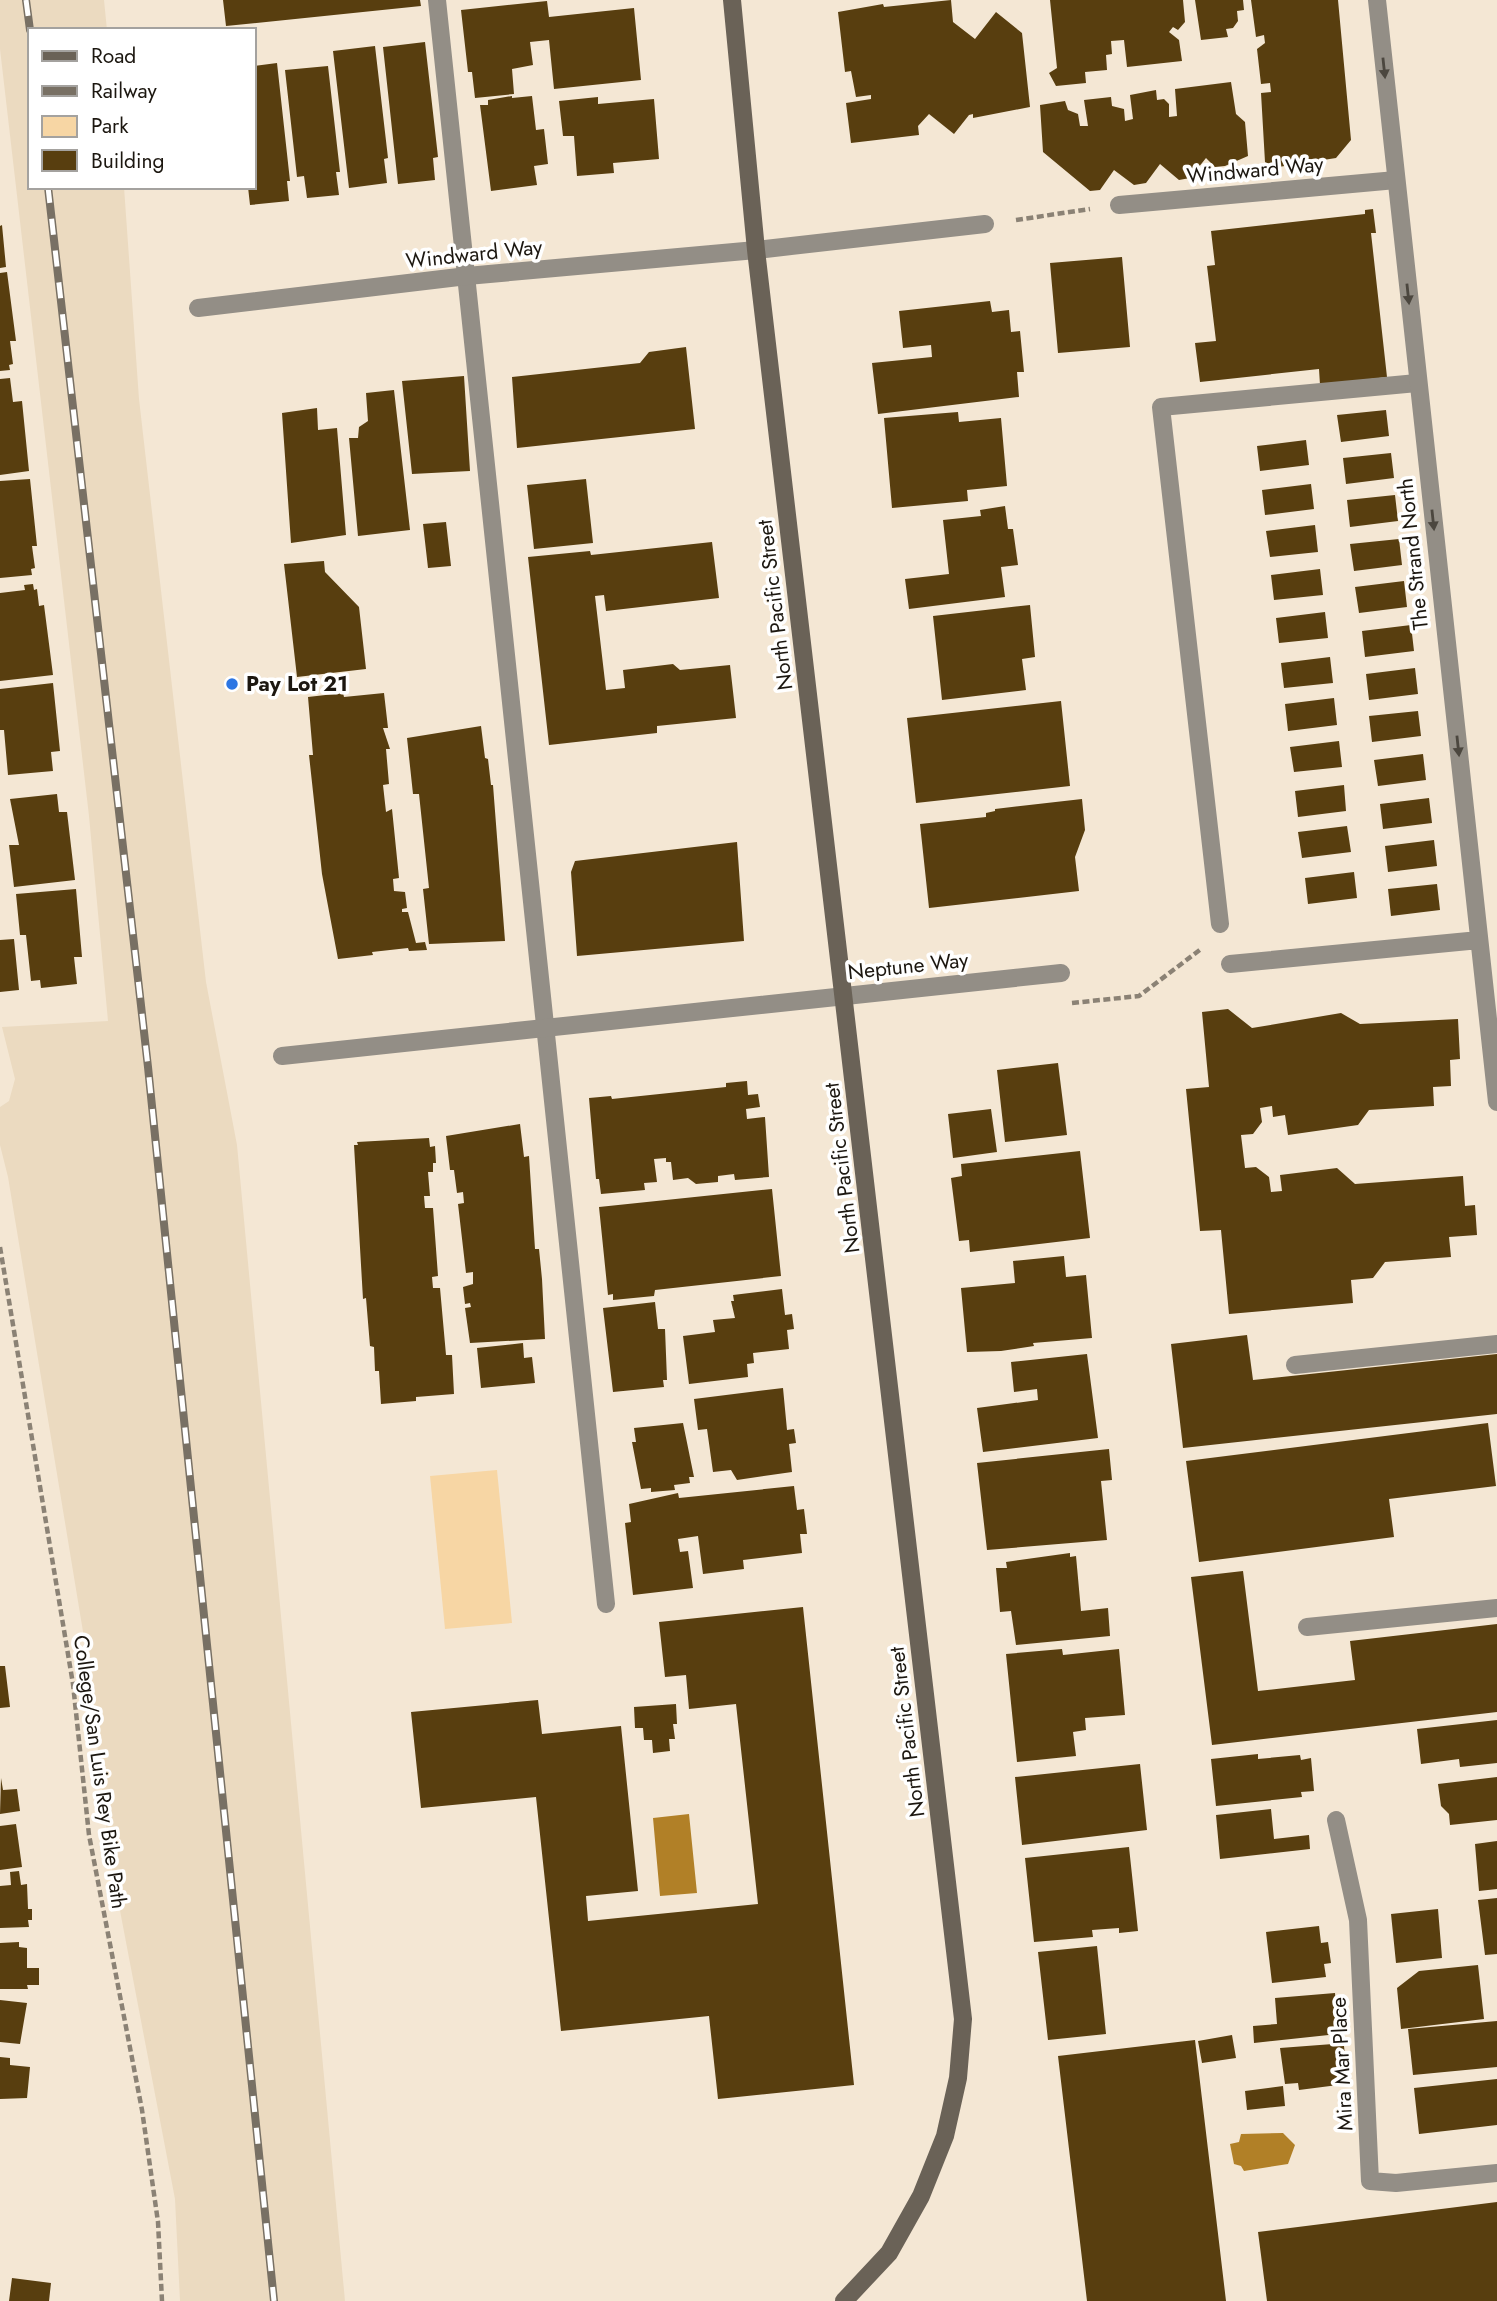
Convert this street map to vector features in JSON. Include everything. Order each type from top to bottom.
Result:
[{"type":"main road","name":"North Pacific Street","points":[[732,0],[756,250],[963,2019],[958,2078],[945,2136],[921,2196],[889,2253],[844,2301]]},
{"type":"street","points":[[438,0],[606,1604]]},
{"type":"street","name":"The Strand North","points":[[1377,0],[1497,1102]]},
{"type":"street","name":"Windward Way","points":[[1119,205],[1396,180]]},
{"type":"street","name":"Windward Way","points":[[198,308],[467,276],[756,250],[985,224]]},
{"type":"street","points":[[1220,924],[1161,407],[1417,383]]},
{"type":"street","points":[[1230,964],[1479,940]]},
{"type":"street","name":"Neptune Way","points":[[282,1056],[1061,973]]},
{"type":"street","points":[[1295,1366],[1497,1344]]},
{"type":"street","points":[[1307,1627],[1497,1608]]},
{"type":"street","name":"Mira Mar Place","points":[[1336,1820],[1358,1920],[1370,2181],[1396,2183],[1497,2173]]},
{"type":"path","points":[[985,224],[1119,205]]},
{"type":"path","points":[[1061,973],[1066,1004],[1139,996],[1203,947],[1220,946],[1220,964],[1230,964]]},
{"type":"path","name":"College/San Luis Rey Bike Path","points":[[0,1247],[73,1684],[89,1835],[142,2110],[158,2222],[162,2301]]},
{"type":"shaded area","points":[[0,0],[104,0],[107,28],[28,28],[28,189],[124,189],[139,399],[206,982],[237,1145],[345,2301],[180,2301],[175,2199],[109,1853],[89,1668],[8,1177],[0,1145],[0,1107],[9,1101],[15,1079],[2,1027],[108,1021],[89,816],[0,49]]},
{"type":"shaded area","points":[[689,1814],[697,1893],[660,1896],[653,1818]]},
{"type":"shaded area","points":[[1283,2133],[1295,2145],[1288,2164],[1244,2171],[1241,2166],[1234,2164],[1230,2144],[1239,2142],[1241,2134]]},
{"type":"green space","points":[[497,1470],[512,1623],[445,1629],[430,1476]]},
{"type":"building","points":[[223,0],[420,0],[421,6],[226,26]]},
{"type":"building","points":[[951,0],[953,22],[975,39],[996,12],[1022,33],[1030,107],[973,118],[973,114],[969,115],[954,134],[929,114],[918,126],[919,135],[851,143],[846,103],[871,99],[871,95],[856,97],[851,71],[845,72],[838,12],[883,4],[884,7]]},
{"type":"building","points":[[1050,0],[1183,0],[1185,22],[1178,30],[1173,27],[1169,32],[1179,40],[1182,61],[1127,67],[1124,40],[1111,41],[1112,54],[1106,55],[1107,70],[1085,72],[1086,83],[1056,86],[1049,73],[1057,68]]},
{"type":"building","points":[[1195,0],[1243,0],[1244,10],[1237,11],[1238,21],[1233,28],[1226,29],[1228,37],[1201,40]]},
{"type":"building","points":[[1251,0],[1338,0],[1351,140],[1336,158],[1272,168],[1265,162],[1261,93],[1271,92],[1270,83],[1261,84],[1257,49],[1265,43],[1264,35],[1256,37]]},
{"type":"building","points":[[547,1],[549,17],[634,8],[641,80],[554,89],[549,40],[530,42],[533,65],[512,69],[514,94],[475,98],[472,72],[468,72],[461,10]]},
{"type":"building","points":[[425,42],[438,157],[433,158],[435,180],[398,184],[383,47]]},
{"type":"building","points":[[375,46],[388,158],[384,159],[387,183],[349,188],[333,51]]},
{"type":"building","points":[[277,63],[290,181],[287,181],[289,201],[250,205],[248,189],[256,189],[256,66]]},
{"type":"building","points":[[328,66],[340,172],[336,172],[339,195],[307,198],[304,176],[297,177],[285,70]]},
{"type":"building","points":[[1231,82],[1236,114],[1245,122],[1248,156],[1225,166],[1215,167],[1206,158],[1190,178],[1179,180],[1160,164],[1146,183],[1134,185],[1114,170],[1100,190],[1090,191],[1043,152],[1040,105],[1065,101],[1068,110],[1078,114],[1080,126],[1088,126],[1084,100],[1111,97],[1112,106],[1124,109],[1125,121],[1133,119],[1130,95],[1156,90],[1157,100],[1164,99],[1169,104],[1169,117],[1177,116],[1175,89]]},
{"type":"building","points":[[532,96],[536,130],[544,129],[548,164],[534,166],[537,185],[491,191],[480,105],[488,105],[488,100]]},
{"type":"building","points":[[598,97],[598,104],[654,99],[659,159],[613,163],[614,173],[577,176],[574,136],[563,136],[559,101]]},
{"type":"building","points":[[1373,209],[1376,233],[1371,233],[1387,377],[1320,385],[1319,369],[1200,382],[1195,343],[1216,341],[1207,266],[1215,265],[1211,231],[1365,214],[1365,210]]},
{"type":"building","points":[[2,225],[6,267],[0,268],[0,226]]},
{"type":"building","points":[[1122,257],[1130,347],[1058,353],[1050,263]]},
{"type":"building","points":[[7,272],[16,341],[10,341],[13,364],[9,365],[10,370],[0,371],[0,273]]},
{"type":"building","points":[[990,301],[992,312],[1009,310],[1011,332],[1020,331],[1024,372],[1017,372],[1019,397],[878,414],[872,363],[932,357],[931,345],[903,348],[899,311]]},
{"type":"building","points":[[686,347],[695,429],[517,448],[512,377],[640,363],[649,352]]},
{"type":"building","points":[[464,376],[470,471],[412,474],[402,381]]},
{"type":"building","points":[[10,378],[13,402],[22,401],[29,471],[0,475],[0,379]]},
{"type":"building","points":[[394,390],[410,530],[358,536],[349,438],[358,438],[359,427],[368,421],[366,393]]},
{"type":"building","points":[[317,408],[318,430],[337,428],[346,535],[291,543],[282,413]]},
{"type":"building","points":[[1386,410],[1389,436],[1341,442],[1337,415]]},
{"type":"building","points":[[958,412],[959,422],[1001,418],[1007,486],[967,490],[968,501],[892,508],[884,418]]},
{"type":"building","points":[[1306,440],[1309,465],[1260,471],[1257,446]]},
{"type":"building","points":[[1391,453],[1394,478],[1346,484],[1343,458]]},
{"type":"building","points":[[30,479],[37,546],[32,546],[35,568],[31,569],[32,575],[0,578],[0,481]]},
{"type":"building","points":[[586,479],[593,543],[534,549],[527,485]]},
{"type":"building","points":[[1311,484],[1314,509],[1265,515],[1262,490]]},
{"type":"building","points":[[1395,495],[1398,521],[1350,527],[1347,500]]},
{"type":"building","points":[[1005,506],[1008,529],[1013,529],[1018,565],[1001,567],[1005,597],[909,609],[905,579],[949,574],[943,520],[981,516],[980,510]]},
{"type":"building","points":[[446,522],[451,566],[428,568],[423,524]]},
{"type":"building","points":[[1315,525],[1318,552],[1270,557],[1266,531]]},
{"type":"building","points":[[1399,539],[1402,565],[1354,571],[1350,544]]},
{"type":"building","points":[[712,542],[719,598],[606,611],[604,595],[595,596],[606,690],[625,688],[623,670],[673,664],[680,670],[730,665],[736,718],[657,726],[657,733],[549,745],[528,557],[590,551],[591,555]]},
{"type":"building","points":[[324,561],[325,572],[359,607],[366,669],[297,677],[284,564]]},
{"type":"building","points":[[1320,569],[1323,595],[1274,600],[1271,575]]},
{"type":"building","points":[[1404,581],[1407,607],[1359,613],[1355,587]]},
{"type":"building","points":[[33,584],[34,590],[37,589],[39,606],[44,605],[53,675],[0,681],[0,593],[25,590],[24,585]]},
{"type":"building","points":[[1030,605],[1035,657],[1022,659],[1026,690],[942,700],[933,616]]},
{"type":"building","points":[[1325,612],[1328,638],[1279,643],[1276,618]]},
{"type":"building","points":[[1411,625],[1414,651],[1365,657],[1362,631]]},
{"type":"building","points":[[1330,657],[1333,683],[1284,688],[1281,663]]},
{"type":"building","points":[[1415,668],[1418,694],[1369,700],[1366,674]]},
{"type":"building","points":[[53,683],[60,751],[51,752],[53,771],[8,775],[4,730],[0,730],[0,689]]},
{"type":"building","points":[[343,693],[344,697],[384,693],[388,728],[383,728],[390,749],[386,749],[389,784],[383,785],[386,812],[392,809],[399,878],[393,879],[394,891],[405,892],[407,908],[402,909],[402,912],[408,912],[416,943],[425,942],[427,950],[409,951],[408,948],[338,959],[322,874],[309,755],[313,755],[308,697]]},
{"type":"building","points":[[1334,698],[1337,725],[1288,731],[1285,704]]},
{"type":"building","points":[[1061,701],[1070,786],[916,803],[907,718]]},
{"type":"building","points":[[1418,711],[1421,736],[1372,742],[1369,716]]},
{"type":"building","points":[[481,726],[485,758],[488,759],[493,785],[505,941],[429,944],[423,889],[429,888],[419,794],[413,794],[407,738]]},
{"type":"building","points":[[1339,741],[1342,767],[1294,772],[1290,747]]},
{"type":"building","points":[[1423,754],[1426,780],[1378,786],[1374,760]]},
{"type":"building","points":[[1344,785],[1346,811],[1298,817],[1295,791]]},
{"type":"building","points":[[57,794],[59,812],[67,812],[75,880],[14,887],[9,845],[19,845],[10,799]]},
{"type":"building","points":[[1429,798],[1432,823],[1383,829],[1380,804]]},
{"type":"building","points":[[1082,799],[1085,830],[1075,857],[1079,891],[929,908],[920,824],[986,817],[986,813],[995,809]]},
{"type":"building","points":[[1347,826],[1351,852],[1302,858],[1298,832]]},
{"type":"building","points":[[1434,840],[1437,866],[1388,872],[1385,846]]},
{"type":"building","points":[[737,842],[744,941],[577,956],[571,872],[575,861]]},
{"type":"building","points":[[1354,872],[1357,898],[1308,904],[1305,878]]},
{"type":"building","points":[[1437,884],[1440,910],[1391,916],[1388,889]]},
{"type":"building","points":[[76,889],[82,957],[74,957],[77,984],[41,988],[40,980],[31,981],[26,935],[20,935],[16,894]]},
{"type":"building","points":[[14,939],[19,990],[0,992],[0,940]]},
{"type":"building","points":[[1228,1009],[1252,1028],[1341,1013],[1360,1024],[1458,1019],[1460,1059],[1450,1060],[1451,1086],[1433,1087],[1434,1106],[1369,1110],[1358,1125],[1288,1135],[1285,1115],[1273,1117],[1272,1106],[1260,1108],[1262,1122],[1253,1134],[1241,1135],[1245,1168],[1256,1167],[1269,1177],[1271,1192],[1282,1191],[1280,1175],[1337,1168],[1355,1184],[1463,1176],[1465,1206],[1475,1205],[1477,1235],[1449,1237],[1451,1257],[1385,1262],[1373,1278],[1351,1280],[1353,1303],[1229,1314],[1221,1230],[1200,1231],[1186,1089],[1209,1087],[1202,1012]]},
{"type":"building","points":[[1058,1063],[1067,1135],[1005,1142],[997,1070]]},
{"type":"building","points":[[747,1081],[748,1095],[758,1094],[760,1107],[746,1109],[747,1119],[765,1117],[769,1177],[735,1180],[734,1174],[718,1176],[718,1182],[696,1184],[688,1178],[673,1180],[671,1162],[666,1162],[666,1158],[654,1159],[657,1182],[644,1183],[645,1190],[601,1194],[599,1179],[596,1179],[589,1098],[611,1096],[612,1099],[726,1087],[726,1083]]},
{"type":"building","points":[[991,1109],[997,1152],[953,1158],[948,1114]]},
{"type":"building","points":[[520,1124],[524,1157],[529,1156],[535,1249],[539,1249],[542,1279],[545,1339],[470,1343],[465,1308],[471,1307],[470,1303],[465,1304],[463,1287],[473,1284],[473,1272],[466,1273],[458,1204],[464,1203],[463,1192],[457,1193],[454,1170],[450,1170],[446,1136]]},
{"type":"building","points":[[429,1138],[430,1147],[435,1146],[436,1163],[433,1163],[433,1172],[428,1172],[430,1196],[424,1196],[425,1208],[433,1208],[438,1276],[432,1277],[433,1288],[440,1288],[446,1355],[452,1355],[454,1394],[416,1397],[416,1401],[381,1404],[379,1371],[375,1371],[366,1298],[363,1299],[354,1145],[358,1145],[357,1142]]},
{"type":"building","points":[[1080,1151],[1090,1238],[970,1252],[969,1240],[959,1241],[951,1178],[962,1176],[961,1164]]},
{"type":"building","points":[[772,1189],[781,1276],[655,1290],[654,1296],[613,1300],[613,1294],[608,1295],[599,1207]]},
{"type":"building","points":[[1064,1256],[1066,1277],[1086,1275],[1092,1338],[1033,1343],[1034,1346],[1001,1351],[967,1352],[961,1288],[1015,1283],[1013,1261]]},
{"type":"building","points":[[782,1289],[785,1315],[792,1314],[794,1329],[787,1330],[789,1349],[753,1353],[754,1363],[747,1364],[748,1377],[689,1384],[683,1336],[715,1332],[713,1320],[735,1318],[731,1301],[734,1301],[733,1295]]},
{"type":"building","points":[[655,1302],[658,1329],[665,1329],[667,1380],[663,1380],[664,1387],[613,1392],[603,1308]]},
{"type":"building","points":[[1247,1335],[1253,1380],[1497,1354],[1497,1414],[1183,1448],[1171,1344]]},
{"type":"building","points":[[523,1343],[524,1358],[532,1357],[535,1383],[481,1388],[477,1348]]},
{"type":"building","points":[[1087,1354],[1098,1438],[983,1452],[977,1408],[1038,1400],[1037,1389],[1014,1392],[1011,1362]]},
{"type":"building","points":[[783,1388],[787,1430],[794,1429],[796,1443],[789,1444],[792,1472],[737,1480],[731,1470],[713,1472],[707,1429],[698,1430],[694,1399]]},
{"type":"building","points":[[683,1423],[694,1477],[689,1477],[690,1483],[674,1485],[675,1490],[651,1492],[651,1488],[641,1489],[632,1442],[636,1442],[634,1428]]},
{"type":"building","points":[[1488,1423],[1496,1486],[1389,1499],[1394,1537],[1199,1562],[1186,1461]]},
{"type":"building","points":[[1109,1449],[1112,1480],[1101,1481],[1107,1540],[987,1550],[977,1463]]},
{"type":"building","points":[[794,1486],[797,1510],[804,1509],[807,1534],[800,1534],[802,1553],[743,1560],[744,1569],[703,1574],[698,1536],[678,1539],[680,1552],[688,1551],[693,1588],[633,1595],[625,1523],[631,1522],[629,1504],[678,1493],[679,1498]]},
{"type":"building","points":[[1070,1553],[1070,1557],[1076,1556],[1081,1611],[1108,1608],[1110,1636],[1016,1645],[1011,1611],[1000,1612],[996,1568],[1007,1568],[1006,1562]]},
{"type":"building","points":[[1243,1571],[1258,1691],[1355,1680],[1350,1641],[1497,1624],[1497,1712],[1212,1745],[1191,1577]]},
{"type":"building","points":[[803,1607],[854,2085],[718,2099],[709,2016],[561,2031],[536,1797],[421,1808],[411,1712],[538,1700],[542,1734],[621,1726],[638,1891],[586,1896],[588,1921],[758,1904],[736,1704],[689,1709],[686,1675],[665,1677],[659,1622]]},
{"type":"building","points":[[1062,1649],[1063,1655],[1119,1649],[1125,1715],[1085,1718],[1086,1730],[1073,1732],[1076,1756],[1017,1762],[1006,1654]]},
{"type":"building","points":[[0,1666],[5,1666],[10,1707],[0,1708]]},
{"type":"building","points":[[676,1704],[677,1724],[673,1724],[675,1739],[669,1739],[670,1751],[653,1753],[652,1740],[644,1740],[643,1728],[635,1728],[634,1707]]},
{"type":"building","points":[[1497,1720],[1497,1763],[1460,1767],[1459,1759],[1421,1764],[1417,1729]]},
{"type":"building","points":[[1258,1754],[1258,1759],[1300,1755],[1301,1760],[1311,1758],[1314,1791],[1301,1792],[1302,1797],[1216,1806],[1211,1759]]},
{"type":"building","points":[[1140,1764],[1147,1830],[1022,1845],[1015,1777]]},
{"type":"building","points":[[1497,1777],[1497,1820],[1450,1825],[1449,1814],[1441,1806],[1438,1784]]},
{"type":"building","points":[[1,1778],[3,1790],[17,1789],[20,1811],[0,1814]]},
{"type":"building","points":[[1271,1809],[1274,1839],[1309,1835],[1310,1849],[1220,1859],[1216,1815]]},
{"type":"building","points":[[16,1824],[22,1867],[0,1870],[0,1826]]},
{"type":"building","points":[[1497,1841],[1497,1889],[1479,1891],[1475,1844]]},
{"type":"building","points":[[1129,1847],[1138,1931],[1119,1933],[1119,1928],[1092,1930],[1093,1937],[1034,1942],[1025,1858]]},
{"type":"building","points":[[19,1871],[21,1885],[27,1884],[28,1909],[32,1909],[32,1920],[28,1920],[29,1927],[0,1928],[0,1886],[11,1885],[10,1872]]},
{"type":"building","points":[[1497,1898],[1497,1954],[1485,1955],[1478,1900]]},
{"type":"building","points":[[1438,1909],[1442,1958],[1396,1963],[1391,1914]]},
{"type":"building","points":[[1319,1926],[1321,1943],[1328,1942],[1331,1963],[1324,1964],[1326,1977],[1272,1983],[1266,1932]]},
{"type":"building","points":[[19,1942],[19,1947],[27,1948],[27,1968],[39,1968],[39,1985],[27,1985],[28,1989],[0,1989],[0,1943]]},
{"type":"building","points":[[1097,1946],[1106,2034],[1048,2040],[1038,1952]]},
{"type":"building","points":[[1478,1965],[1484,2019],[1401,2029],[1397,1988],[1419,1971]]},
{"type":"building","points":[[1335,1993],[1338,2034],[1254,2043],[1253,2026],[1277,2024],[1275,1998]]},
{"type":"building","points":[[0,2000],[27,2003],[20,2044],[0,2042]]},
{"type":"building","points":[[1497,2021],[1497,2067],[1413,2075],[1408,2029]]},
{"type":"building","points":[[1232,2035],[1236,2058],[1202,2063],[1198,2041]]},
{"type":"building","points":[[1195,2040],[1226,2301],[1087,2301],[1058,2056]]},
{"type":"building","points":[[1333,2044],[1344,2046],[1347,2075],[1337,2076],[1338,2085],[1299,2090],[1298,2083],[1285,2084],[1280,2048]]},
{"type":"building","points":[[0,2057],[10,2058],[10,2065],[30,2067],[27,2098],[0,2099]]},
{"type":"building","points":[[1497,2079],[1497,2125],[1419,2134],[1414,2088]]},
{"type":"building","points":[[1283,2086],[1285,2106],[1247,2110],[1245,2091]]},
{"type":"building","points":[[1497,2202],[1497,2301],[1267,2301],[1258,2232]]},
{"type":"building","points":[[12,2278],[51,2283],[49,2301],[9,2301]]},
{"type":"railway","points":[[26,0],[30,28]]},
{"type":"railway","points":[[48,189],[148,1067],[274,2301]]},
{"type":"place","name":"Pay Lot 21","points":[[232,684]]}]
